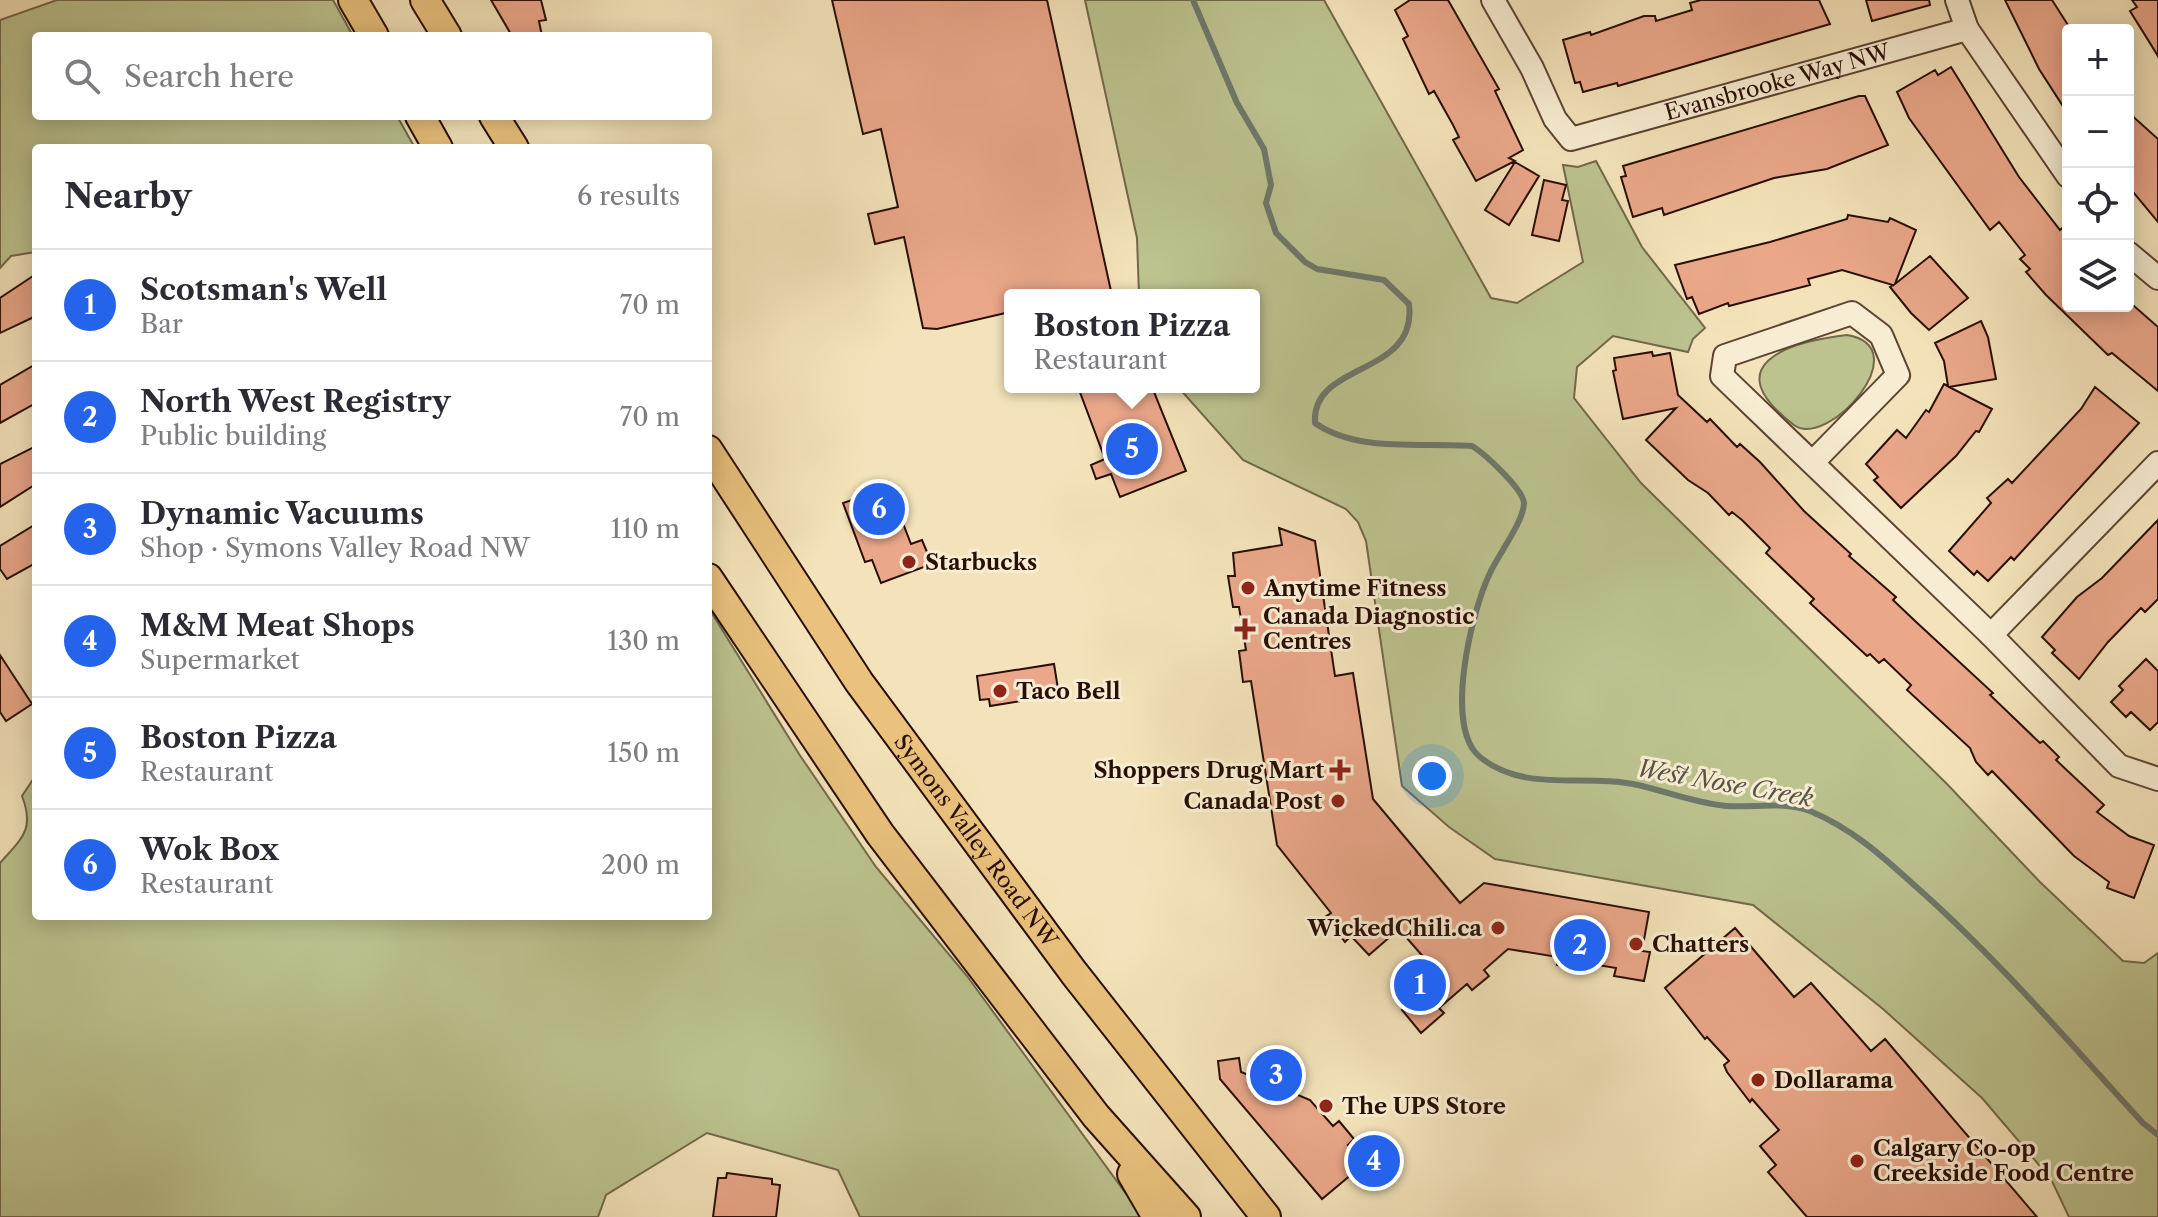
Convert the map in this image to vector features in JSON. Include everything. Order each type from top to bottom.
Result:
[{"type":"main road","points":[[353,0],[372,32]]},
{"type":"main road","points":[[425,0],[445,32]]},
{"type":"main road","points":[[422,120],[436,144]]},
{"type":"main road","points":[[496,120],[512,144]]},
{"type":"main road","name":"Symons Valley Road NW","points":[[712,456],[859,682],[1074,973],[1266,1217]]},
{"type":"main road","points":[[712,584],[880,834],[1096,1116],[1186,1217]]},
{"type":"main road","points":[[1096,1116],[1157,1217]]},
{"type":"street","name":"Evansbrooke Way NW","points":[[1493,0],[1532,68],[1555,119],[1571,139],[1967,29]]},
{"type":"street","points":[[1957,0],[1967,29],[2063,168]]},
{"type":"street","points":[[2134,258],[2158,278]]},
{"type":"street","points":[[1813,462],[1898,375],[1881,335],[1852,313],[1725,356],[1722,376],[1991,635],[2119,766],[2158,779]]},
{"type":"street","points":[[1991,635],[2158,463]]},
{"type":"green space","points":[[57,0],[333,0],[351,32],[32,32],[32,120],[399,120],[413,144],[32,144],[32,253],[11,256],[0,268],[0,20]]},
{"type":"green space","points":[[1085,0],[1324,0],[1491,298],[1517,303],[1583,262],[1563,165],[1578,167],[1596,161],[1642,247],[1705,328],[1693,339],[1688,352],[1613,336],[1577,367],[1574,398],[1641,483],[2123,961],[2144,963],[2158,953],[2158,1217],[2069,1217],[2051,1179],[1982,1098],[1883,1009],[1753,905],[1495,859],[1449,827],[1402,786],[1366,541],[1358,522],[1346,509],[1243,460],[1183,393],[1260,393],[1260,289],[1139,289],[1137,238]]},
{"type":"green space","points":[[1847,335],[1867,343],[1874,358],[1871,375],[1860,394],[1845,411],[1827,423],[1809,429],[1794,425],[1771,404],[1761,387],[1760,372],[1768,360],[1783,351],[1824,338]]},
{"type":"green space","points":[[712,613],[799,754],[876,867],[967,976],[1143,1217],[860,1217],[838,1170],[707,1133],[606,1195],[598,1217],[0,1217],[0,863],[15,847],[27,826],[22,796],[32,781],[32,920],[712,920]]},
{"type":"building","points":[[491,0],[541,0],[546,20],[539,21],[541,32],[510,32]]},
{"type":"building","points":[[832,0],[1047,0],[1111,289],[1004,289],[1004,313],[937,329],[923,328],[904,237],[875,244],[868,214],[898,207],[881,129],[863,134]]},
{"type":"building","points":[[1410,0],[1448,0],[1499,89],[1495,91],[1523,150],[1509,158],[1515,161],[1476,181],[1453,140],[1459,137],[1453,125],[1434,91],[1429,94],[1403,39],[1408,36],[1395,10]]},
{"type":"building","points":[[1701,0],[1819,0],[1830,24],[1618,86],[1617,83],[1583,92],[1580,82],[1575,83],[1563,40],[1590,32],[1591,35],[1644,16],[1655,16],[1656,21],[1692,10],[1690,3]]},
{"type":"building","points":[[1866,0],[1929,0],[1930,5],[1872,21]]},
{"type":"building","points":[[2005,0],[2052,0],[2067,24],[2062,24],[2062,105],[2039,69]]},
{"type":"building","points":[[2132,0],[2158,0],[2158,56],[2130,11],[2137,7]]},
{"type":"building","points":[[1951,67],[2019,177],[2060,230],[2062,228],[2062,310],[2026,272],[2030,269],[2020,259],[2025,255],[1999,222],[1990,230],[1909,118],[1897,92],[1935,70],[1938,75]]},
{"type":"building","points":[[1865,96],[1888,145],[1827,169],[1774,178],[1664,215],[1662,208],[1633,217],[1621,177],[1626,176],[1623,166]]},
{"type":"building","points":[[2134,117],[2158,139],[2158,222],[2134,193]]},
{"type":"building","points":[[1515,162],[1539,176],[1509,225],[1485,210]]},
{"type":"building","points":[[1544,180],[1566,185],[1562,200],[1568,201],[1559,241],[1532,235]]},
{"type":"building","points":[[1848,215],[1888,222],[1890,218],[1916,230],[1895,284],[1930,256],[1968,298],[1929,330],[1890,287],[1893,285],[1842,270],[1808,279],[1810,285],[1729,306],[1728,303],[1699,314],[1692,297],[1687,299],[1675,265],[1770,242],[1847,219]]},
{"type":"building","points":[[32,277],[32,318],[0,333],[0,298]]},
{"type":"building","points":[[2134,306],[2158,327],[2158,391],[2112,353],[2108,355],[2064,312],[2134,312]]},
{"type":"building","points":[[1981,321],[1988,337],[1996,379],[1949,387],[1992,409],[1979,432],[1976,431],[1956,456],[1901,508],[1874,480],[1878,477],[1866,464],[1897,430],[1906,438],[1926,410],[1929,412],[1944,384],[1948,386],[1944,361],[1935,343]]},
{"type":"building","points":[[1652,352],[1653,356],[1670,353],[1678,395],[1707,422],[1710,419],[1737,447],[1740,444],[1760,462],[1804,511],[1851,554],[1849,556],[1896,597],[1893,600],[1993,693],[1990,695],[2040,743],[2043,741],[2059,757],[2056,760],[2104,805],[2097,812],[2129,836],[2154,845],[2134,898],[2107,888],[2109,882],[2074,856],[1992,771],[1988,775],[1976,762],[1970,748],[1907,690],[1911,685],[1884,659],[1879,663],[1870,654],[1867,656],[1810,603],[1814,599],[1766,553],[1770,548],[1742,520],[1732,512],[1729,515],[1646,440],[1676,408],[1623,419],[1613,371],[1616,370],[1614,358]]},
{"type":"building","points":[[32,366],[32,405],[0,423],[0,385]]},
{"type":"building","points":[[2095,387],[2139,423],[2014,560],[2011,557],[1988,581],[1977,571],[1974,575],[1949,551],[1991,503],[1987,498],[2008,479],[2012,483],[2081,409]]},
{"type":"building","points":[[1080,393],[1154,393],[1186,471],[1120,497],[1111,474],[1096,479],[1091,465],[1105,459]]},
{"type":"building","points":[[32,448],[32,487],[0,507],[0,464]]},
{"type":"building","points":[[875,492],[883,513],[897,508],[911,544],[922,540],[932,564],[881,583],[872,560],[865,562],[843,503]]},
{"type":"building","points":[[2158,520],[2158,599],[2145,612],[2141,608],[2108,642],[2079,679],[2052,653],[2055,650],[2042,637],[2077,597],[2102,578]]},
{"type":"building","points":[[32,526],[32,565],[7,579],[0,569],[0,546]]},
{"type":"building","points":[[1279,528],[1315,541],[1335,676],[1353,673],[1373,799],[1460,903],[1484,883],[1649,912],[1642,951],[1650,952],[1644,981],[1614,976],[1616,968],[1580,962],[1579,969],[1557,965],[1558,957],[1508,949],[1484,970],[1489,976],[1472,990],[1467,984],[1439,1008],[1444,1013],[1421,1033],[1402,1010],[1408,1005],[1393,988],[1426,960],[1399,929],[1369,955],[1351,936],[1345,942],[1325,917],[1331,913],[1277,845],[1251,681],[1243,682],[1239,651],[1246,650],[1239,607],[1233,607],[1228,576],[1235,576],[1233,553],[1282,545]]},
{"type":"building","points":[[0,655],[32,704],[6,721],[0,712]]},
{"type":"building","points":[[2146,659],[2158,671],[2158,722],[2150,730],[2131,712],[2126,717],[2111,702],[2123,690],[2119,686]]},
{"type":"building","points":[[1054,664],[1059,695],[990,706],[989,699],[980,700],[977,676]]},
{"type":"building","points":[[1735,928],[1794,997],[1811,983],[1871,1051],[1885,1039],[2037,1217],[1807,1217],[1768,1172],[1776,1165],[1760,1146],[1779,1130],[1752,1099],[1750,1102],[1727,1072],[1724,1065],[1729,1061],[1707,1037],[1705,1039],[1665,988]]},
{"type":"building","points":[[1239,1058],[1241,1072],[1264,1081],[1268,1073],[1290,1081],[1286,1090],[1310,1100],[1333,1126],[1339,1121],[1354,1139],[1348,1145],[1364,1164],[1322,1199],[1220,1079],[1218,1061]]},
{"type":"building","points":[[727,1173],[772,1179],[772,1184],[780,1185],[776,1217],[713,1217],[718,1178],[726,1178]]},
{"type":"waterway","name":"West Nose Creek","points":[[1193,0],[1237,103],[1264,149],[1271,185],[1266,203],[1276,233],[1305,262],[1317,269],[1384,280],[1409,304],[1407,328],[1398,345],[1329,389],[1318,403],[1315,423],[1350,439],[1370,442],[1472,446],[1502,472],[1522,497],[1524,503],[1520,519],[1483,590],[1464,668],[1463,721],[1469,742],[1480,757],[1498,768],[1536,779],[1618,782],[1726,806],[1790,806],[1810,811],[1839,826],[1865,843],[1944,912],[2031,1000],[2143,1123],[2158,1135]]},
{"type":"place","name":"Boston Pizza","points":[[1132,449]]},
{"type":"place","name":"Wok Box","points":[[879,509]]},
{"type":"place","name":"Starbucks","points":[[909,562]]},
{"type":"place","name":"Anytime Fitness","points":[[1248,588]]},
{"type":"place","name":"Canada Diagnostic Centres","points":[[1245,629]]},
{"type":"place","name":"Taco Bell","points":[[1000,691]]},
{"type":"place","name":"Shoppers Drug Mart","points":[[1340,770]]},
{"type":"place","name":"Canada Post","points":[[1338,801]]},
{"type":"place","name":"WickedChili.ca","points":[[1498,928]]},
{"type":"place","name":"Chatters","points":[[1636,944]]},
{"type":"place","name":"North West Registry","points":[[1580,945]]},
{"type":"place","name":"Scotsman's Well","points":[[1420,985]]},
{"type":"place","name":"Dynamic Vacuums","points":[[1276,1075]]},
{"type":"place","name":"Dollarama","points":[[1758,1080]]},
{"type":"place","name":"The UPS Store","points":[[1326,1106]]},
{"type":"place","name":"M&M Meat Shops","points":[[1374,1161]]},
{"type":"place","name":"Calgary Co-op Creekside Food Centre","points":[[1857,1161]]}]
